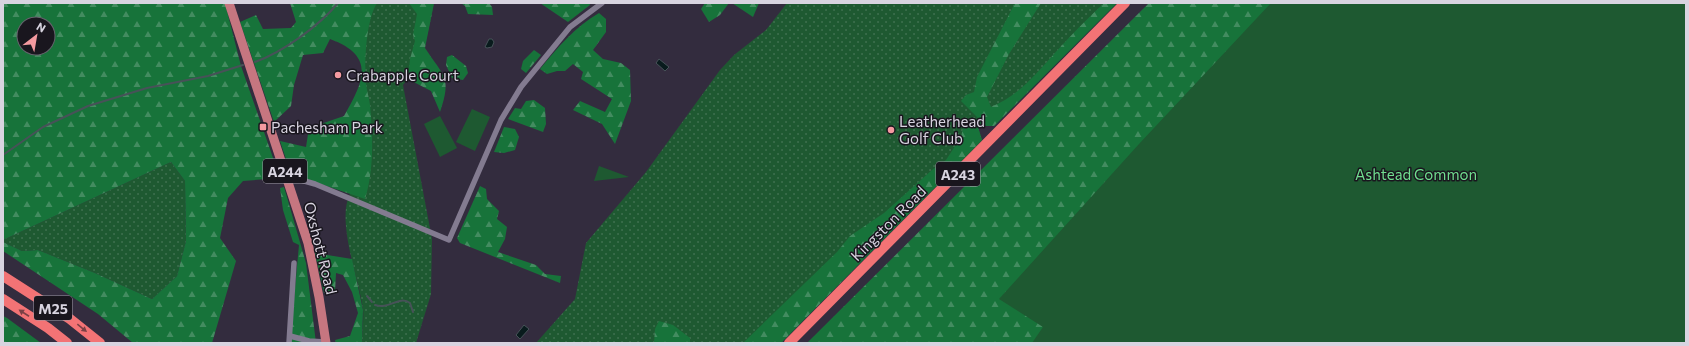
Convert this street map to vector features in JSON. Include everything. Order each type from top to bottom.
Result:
[{"type":"highway","name":"Kingston Road","points":[[789,343],[1125,3]]},
{"type":"highway","name":"M25","points":[[3,276],[70,319],[100,343]]},
{"type":"highway","name":"M25","points":[[3,299],[48,328],[67,343]]},
{"type":"main road","name":"Oxshott Road","points":[[229,3],[287,176],[313,261],[325,342]]},
{"type":"street","points":[[287,176],[315,184],[449,240],[501,120],[522,87],[570,27],[602,3]]},
{"type":"street","name":"Oxshott Road","points":[[289,343],[294,263]]},
{"type":"street","name":"Oxshott Road","points":[[290,336],[309,341],[325,342]]},
{"type":"green space","points":[[3,3],[225,3],[241,66],[280,178],[243,181],[228,198],[220,238],[236,261],[212,343],[133,343],[98,314],[3,251],[3,242],[22,251],[38,250],[95,273],[152,299],[177,276],[186,241],[185,181],[171,162],[3,240]]},
{"type":"green space","points":[[290,3],[377,3],[370,20],[365,65],[366,84],[370,105],[372,141],[370,176],[365,199],[291,174],[280,141],[306,147],[309,128],[344,116],[357,92],[362,71],[360,62],[354,53],[345,46],[330,39],[323,53],[303,55],[294,85],[291,106],[274,122],[240,22],[256,15],[263,29],[291,28],[296,22]]},
{"type":"green space","points":[[364,3],[434,3],[427,36],[420,57],[416,67],[403,85],[432,239],[431,294],[416,343],[362,343],[363,309],[347,234],[346,205],[350,194],[363,69],[356,42]]},
{"type":"green space","points":[[409,3],[434,3],[425,48],[441,72],[446,84],[444,100],[440,112],[431,91],[408,79],[410,59],[415,41],[413,35],[417,14]]},
{"type":"green space","points":[[461,3],[489,3],[492,7],[493,15],[468,14],[465,6]]},
{"type":"green space","points":[[540,3],[589,3],[590,5],[568,22]]},
{"type":"green space","points":[[705,3],[729,3],[720,15],[709,22],[701,9]]},
{"type":"green space","points":[[732,3],[759,3],[753,17]]},
{"type":"green space","points":[[787,3],[1117,3],[994,126],[986,126],[983,123],[978,127],[982,140],[781,343],[536,343],[575,299],[586,243],[646,172],[720,70],[734,55],[766,30]]},
{"type":"green space","points":[[1015,3],[1041,3],[1009,54],[987,97],[991,107],[1010,97],[1026,84],[1072,34],[1104,3],[1117,3],[994,126],[986,126],[961,101],[966,95],[974,92],[977,77]]},
{"type":"green space","name":"Ashtead Common","points":[[1149,3],[1686,3],[1686,343],[807,343]]},
{"type":"green space","name":"Ashtead Common","points":[[1271,3],[1686,3],[1686,343],[1032,343],[1043,327],[999,299],[1139,144]]},
{"type":"green space","points":[[599,13],[606,19],[606,32],[593,50],[603,59],[621,63],[630,70],[631,101],[615,144],[602,124],[573,110],[580,101],[605,112],[612,99],[581,79],[583,72],[573,64],[565,71],[557,71],[547,74],[540,69],[560,45],[582,25]]},
{"type":"green space","points":[[534,50],[541,55],[526,73],[521,69],[523,61]]},
{"type":"green space","points":[[452,55],[466,66],[468,73],[463,80],[452,78],[446,65],[447,57]]},
{"type":"green space","points":[[534,100],[545,108],[546,124],[543,132],[508,119],[515,108],[521,109],[526,101]]},
{"type":"green space","points":[[472,109],[490,117],[475,151],[456,142]]},
{"type":"green space","points":[[440,116],[457,148],[440,157],[424,124]]},
{"type":"green space","points":[[970,120],[978,127],[982,140],[781,343],[743,343],[837,252],[850,236],[884,213],[932,170],[946,160],[961,137],[964,124]]},
{"type":"green space","points":[[504,127],[515,129],[519,137],[515,150],[504,153],[494,152]]},
{"type":"green space","points":[[171,162],[185,181],[186,241],[177,276],[152,299],[95,273],[38,250],[22,251],[3,242],[3,240]]},
{"type":"green space","points":[[599,166],[629,177],[594,181]]},
{"type":"green space","points":[[480,186],[486,189],[487,199],[499,211],[497,219],[507,227],[505,239],[498,252],[536,265],[545,274],[561,276],[560,283],[460,243],[457,238]]},
{"type":"green space","points":[[284,187],[306,263],[316,343],[290,343],[299,245],[293,242],[283,210],[280,188]]},
{"type":"green space","points":[[315,253],[352,259],[363,310],[362,343],[336,343],[335,340],[350,336],[358,313],[352,292],[343,275],[336,273],[335,292],[324,293]]},
{"type":"green space","points":[[3,316],[7,318],[41,343],[3,343]]},
{"type":"green space","points":[[659,321],[673,325],[690,338],[690,343],[654,343],[655,329]]},
{"type":"shaded area","points":[[489,39],[492,39],[494,42],[492,47],[487,48],[485,47]]},
{"type":"shaded area","points":[[659,59],[669,67],[665,71],[656,63]]},
{"type":"shaded area","points":[[524,325],[529,329],[520,339],[516,335]]},
{"type":"waterway","points":[[255,62],[266,58],[289,45],[321,21],[338,3]]},
{"type":"waterway","points":[[3,155],[43,127],[88,106],[147,88],[208,76],[243,65]]},
{"type":"waterway","points":[[367,296],[372,302]]},
{"type":"waterway","points":[[375,305],[385,306],[398,301],[406,301],[410,303],[413,312]]},
{"type":"place","name":"Crabapple Court","points":[[338,75]]},
{"type":"place","name":"Pachesham Park","points":[[263,127]]},
{"type":"place","name":"Leatherhead Golf Club","points":[[891,130]]}]
